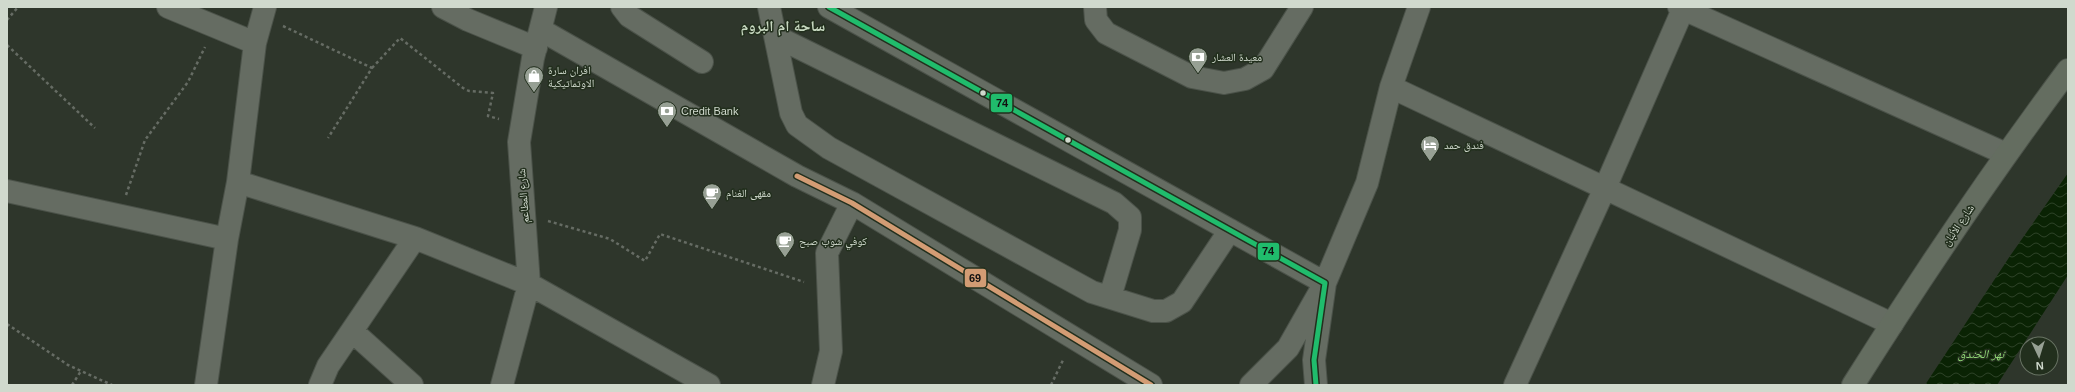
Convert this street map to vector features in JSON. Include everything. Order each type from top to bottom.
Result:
[{"type":"main road","name":"شارع الألبان","points":[[1853,385],[2006,154],[2068,70]]},
{"type":"street","points":[[168,7],[255,43]]},
{"type":"street","points":[[443,7],[468,20],[539,39],[797,176],[852,203],[1151,385]]},
{"type":"street","name":"شارع المطاعم","points":[[502,385],[529,284],[519,142],[546,7]]},
{"type":"street","points":[[622,7],[629,16],[702,62]]},
{"type":"street","points":[[769,7],[791,113],[797,125],[810,136],[829,148],[1092,292],[1153,311],[1166,311],[1175,307],[1182,302],[1230,230]]},
{"type":"street","points":[[829,7],[1325,283]]},
{"type":"street","points":[[1095,7],[1096,20],[1106,33],[1192,77],[1224,83],[1245,79],[1263,69],[1302,7]]},
{"type":"street","points":[[1251,385],[1288,348],[1325,283],[1367,183],[1391,87],[1419,7]]},
{"type":"street","points":[[1515,385],[1605,188],[1682,8],[2006,154]]},
{"type":"street","points":[[206,385],[227,239],[238,182],[255,43],[264,12]]},
{"type":"street","points":[[775,36],[1114,203],[1130,217],[1130,230],[1110,297]]},
{"type":"street","points":[[1391,87],[1892,324]]},
{"type":"street","points":[[238,182],[415,238],[529,284],[709,385]]},
{"type":"street","points":[[7,191],[227,239]]},
{"type":"street","points":[[823,385],[831,351],[830,290],[827,253],[852,203]]},
{"type":"street","points":[[320,385],[328,366],[415,238]]},
{"type":"street","points":[[1316,385],[1314,360],[1325,283]]},
{"type":"street","points":[[352,331],[412,385]]},
{"type":"path","points":[[7,20],[18,7]]},
{"type":"path","points":[[264,12],[372,68]]},
{"type":"path","points":[[119,216],[145,140],[188,82],[215,26]]},
{"type":"path","points":[[328,138],[372,68],[400,38],[463,88],[469,91],[493,93],[488,116],[522,125]]},
{"type":"path","points":[[7,44],[95,128]]},
{"type":"path","points":[[524,214],[610,239],[645,261],[660,234],[830,290]]},
{"type":"path","points":[[7,324],[68,366],[112,385]]},
{"type":"path","points":[[1051,385],[1073,338]]},
{"type":"path","points":[[72,385],[81,371]]},
{"type":"water","name":"نهر الخندق","points":[[2068,173],[2068,275],[2029,336],[2019,336],[2019,351],[1997,385],[1925,385],[2010,256]]},
{"type":"transit line","name":"74","points":[[829,7],[1325,283],[1314,360],[1316,385]]},
{"type":"transit line","name":"69","points":[[797,176],[852,203],[1151,385]]},
{"type":"place","name":"معيدة العشار","points":[[1198,74]]},
{"type":"place","name":"افران سارة الاوتماتيكية","points":[[534,93]]},
{"type":"place","name":"Credit Bank","points":[[667,128]]},
{"type":"place","name":"فندق حمد","points":[[1430,162]]},
{"type":"place","name":"مقهى الغنام","points":[[712,210]]},
{"type":"place","name":"كوفي شوب صبح","points":[[785,258]]},
{"type":"district","name":"ساحة ام البروم","points":[[783,25]]}]
